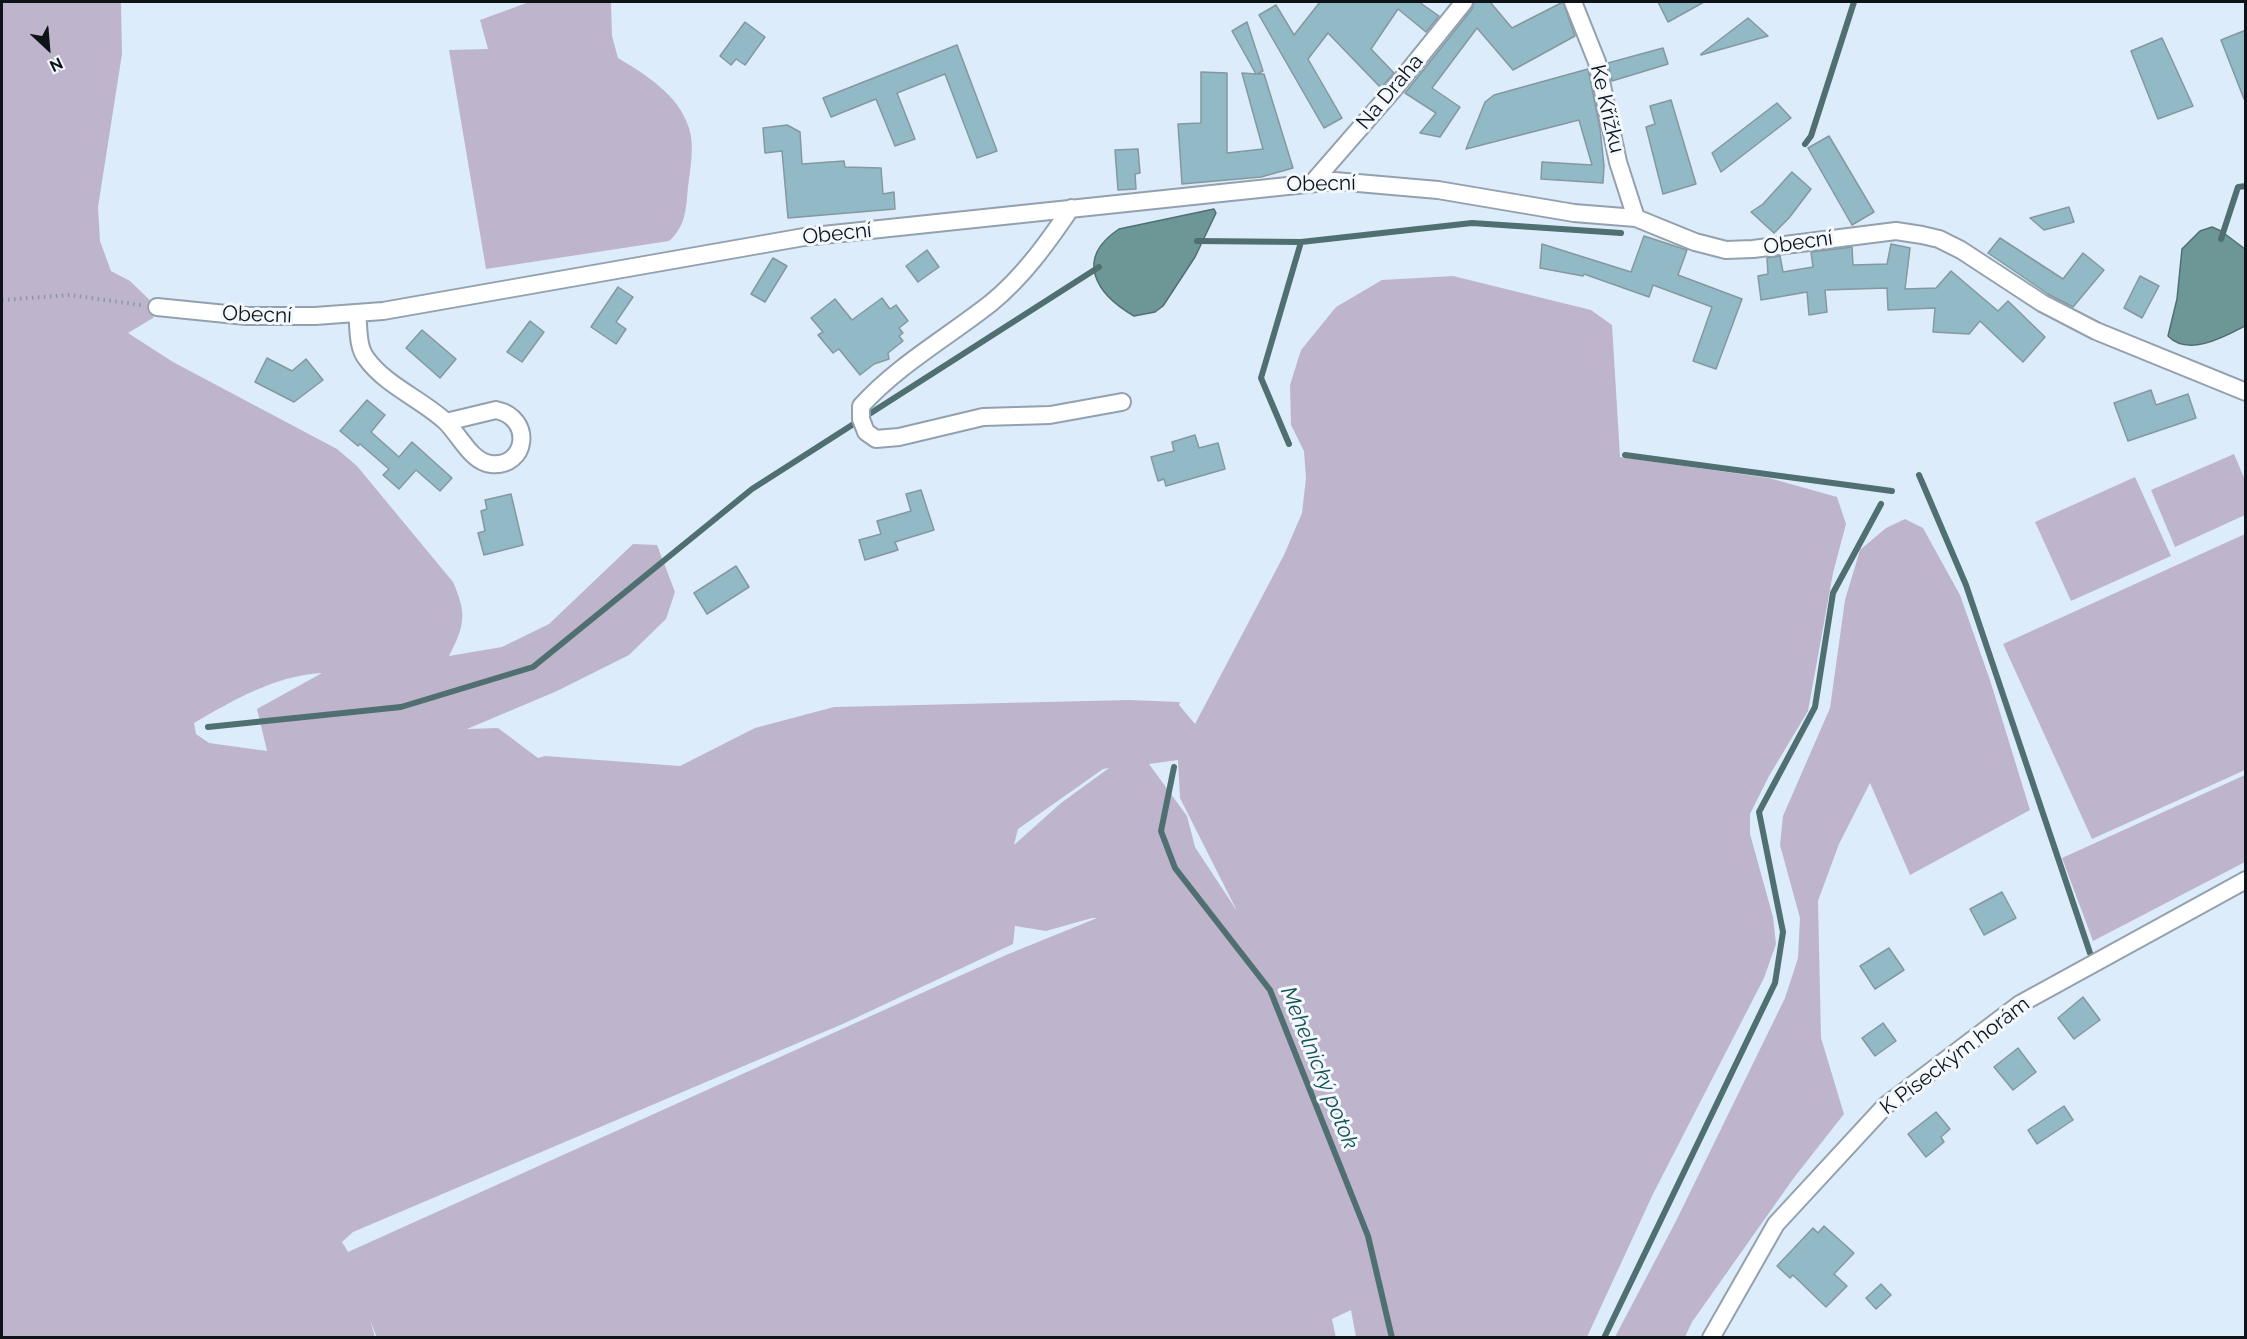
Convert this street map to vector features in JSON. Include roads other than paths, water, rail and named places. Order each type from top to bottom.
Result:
[{"type":"street","name":"Na Draha","points":[[1314,181],[1394,89],[1464,2]]},
{"type":"street","name":"Ke Křížku","points":[[1573,2],[1598,62],[1618,162],[1636,218]]},
{"type":"street","name":"Obecní","points":[[157,307],[246,316],[357,313],[571,279],[804,237],[1314,181],[1438,190],[1574,213],[1636,218],[1695,242],[1726,250],[1753,249],[1896,231],[1939,239],[1961,250],[2042,303],[2096,332],[2246,393]]},
{"type":"street","points":[[1071,208],[1038,255],[993,301],[877,388],[861,406],[861,419],[866,432],[876,439],[899,437],[983,417],[1050,415],[1122,402]]},
{"type":"street","points":[[357,313],[360,341],[365,357],[382,374],[446,422]]},
{"type":"street","name":"K Píseckým horám","points":[[1711,1338],[1776,1224],[1885,1106],[2020,1004],[2246,880]]},
{"type":"waterway","points":[[1805,144],[1811,136],[1854,2]]},
{"type":"waterway","name":"Mehelnický potok","points":[[2221,239],[2238,187],[2246,186]]},
{"type":"waterway","points":[[1289,444],[1261,378],[1301,242],[1472,223],[1621,233]]},
{"type":"waterway","points":[[1197,241],[1301,242]]},
{"type":"waterway","points":[[208,727],[401,707],[533,667],[752,489],[1099,267]]},
{"type":"waterway","points":[[1625,455],[1892,491]]},
{"type":"waterway","points":[[1919,475],[1966,585],[2090,953]]},
{"type":"waterway","points":[[1604,1338],[1775,983],[1783,932],[1759,812],[1815,707],[1833,593],[1881,504]]},
{"type":"waterway","name":"Mehelnický potok","points":[[1174,767],[1161,831],[1175,868],[1270,990],[1368,1236],[1392,1338]]}]
